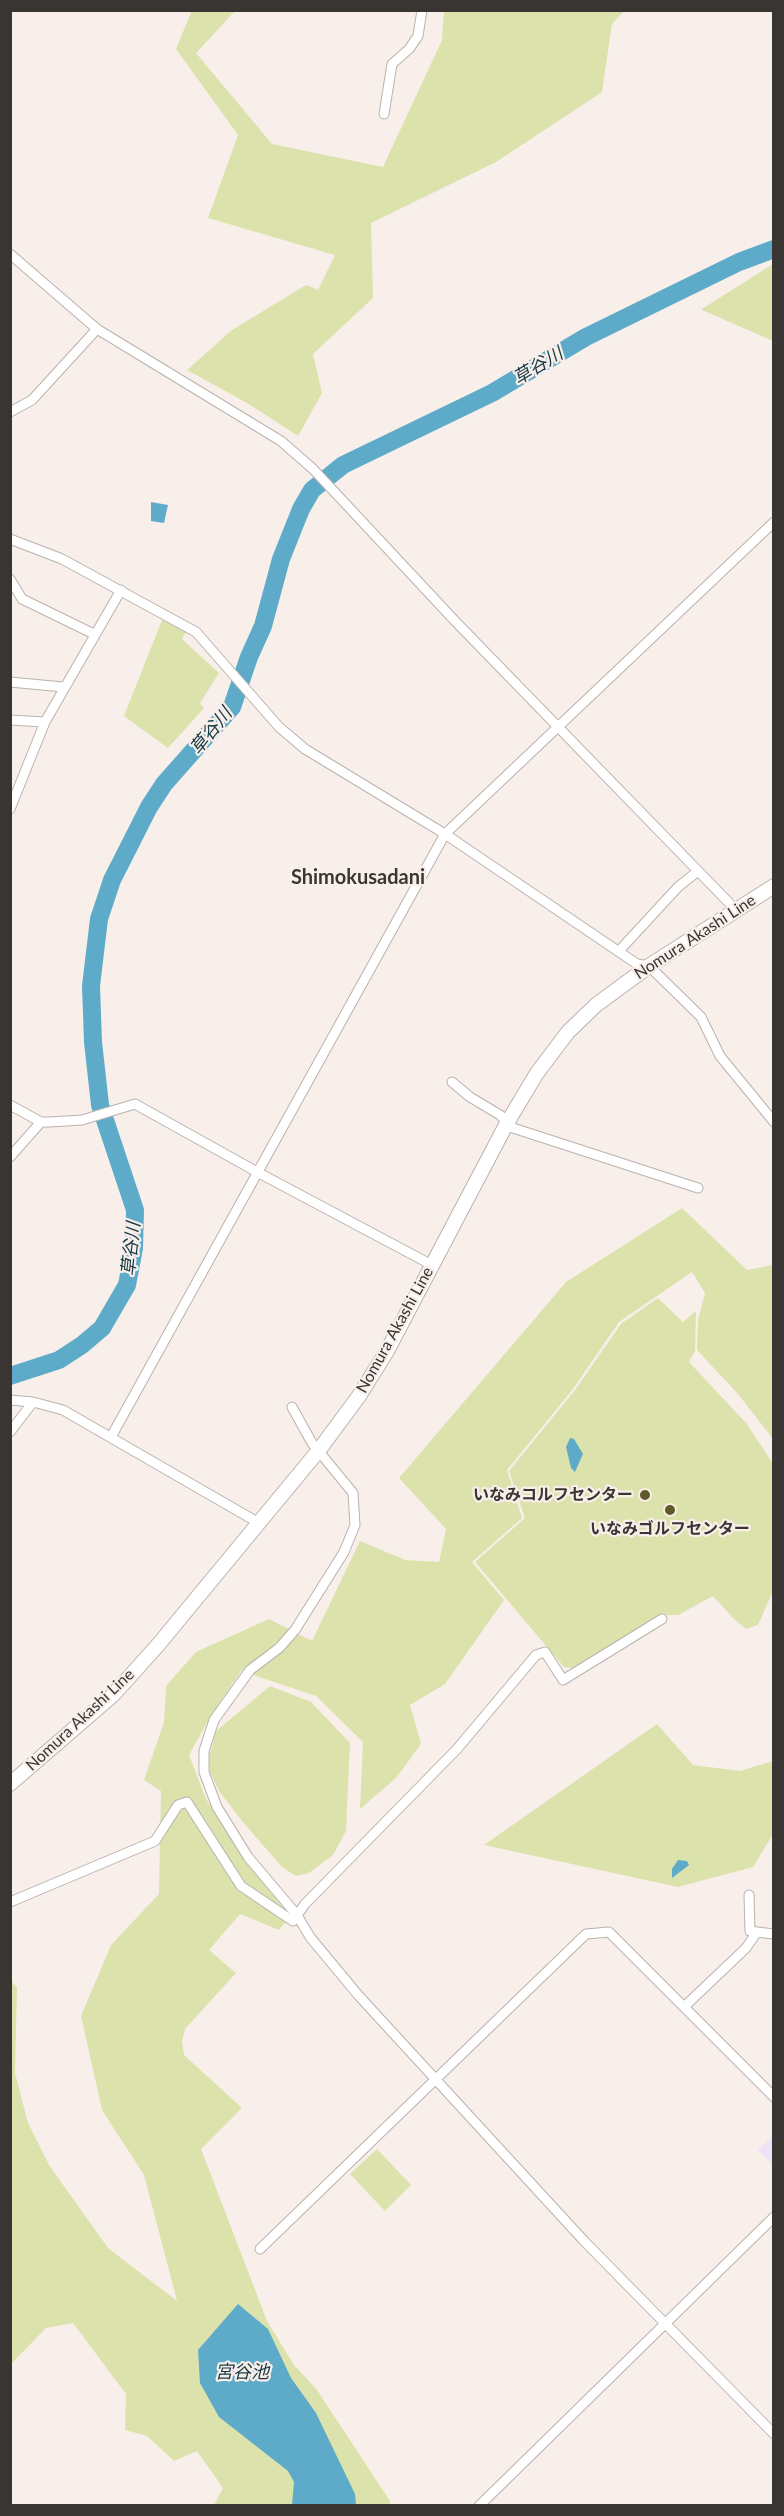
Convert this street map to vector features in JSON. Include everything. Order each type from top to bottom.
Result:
[{"type":"main road","name":"Nomura Akashi Line","points":[[10,1784],[113,1695],[158,1645],[319,1450],[359,1396],[381,1360],[507,1123],[537,1073],[568,1032],[596,1005],[649,966],[774,886]]},
{"type":"street","points":[[384,114],[393,64],[409,49],[418,36],[422,10]]},
{"type":"street","points":[[10,254],[97,329],[258,425],[281,441],[313,469],[340,500],[736,910]]},
{"type":"street","points":[[10,412],[32,400],[97,329]]},
{"type":"street","points":[[111,1437],[445,834],[774,522]]},
{"type":"street","points":[[10,539],[62,559],[196,632],[231,669],[279,727],[304,749],[445,834],[637,964],[649,966],[700,1017],[720,1056],[774,1122]]},
{"type":"street","points":[[10,579],[21,599],[94,634]]},
{"type":"street","points":[[10,809],[45,722],[63,687],[121,590]]},
{"type":"street","points":[[10,682],[63,687]]},
{"type":"street","points":[[10,720],[45,722]]},
{"type":"street","points":[[619,951],[678,887],[698,871]]},
{"type":"street","points":[[452,1082],[513,1128],[698,1188]]},
{"type":"street","points":[[10,1105],[41,1122],[81,1120],[135,1104],[432,1265]]},
{"type":"street","points":[[10,1157],[41,1122]]},
{"type":"street","points":[[10,1400],[33,1402],[63,1410],[259,1523]]},
{"type":"street","points":[[10,1432],[33,1402]]},
{"type":"street","points":[[292,1407],[319,1450],[353,1493],[354,1525],[345,1552],[295,1630],[279,1648],[250,1670],[214,1720],[204,1751],[204,1772],[217,1807],[248,1857],[297,1915],[310,1938],[359,1996],[577,2234],[774,2434]]},
{"type":"street","points":[[10,1902],[155,1840],[178,1805],[187,1802],[241,1886],[293,1921],[457,1749],[536,1655],[545,1652],[563,1680],[662,1619]]},
{"type":"street","points":[[748,1895],[750,1931],[774,1934]]},
{"type":"street","points":[[260,2249],[586,1934],[609,1932],[774,2097]]},
{"type":"street","points":[[685,2007],[746,1948],[757,1932]]},
{"type":"street","points":[[486,2503],[664,2322],[774,2217]]},
{"type":"shaded area","points":[[773,2135],[773,2166],[758,2150]]},
{"type":"green space","points":[[192,10],[235,11],[196,53],[272,144],[383,167],[442,40],[444,11],[624,11],[612,24],[602,92],[496,162],[371,223],[373,298],[313,354],[322,393],[298,436],[247,403],[187,370],[232,330],[306,285],[318,290],[335,255],[208,218],[238,135],[176,49]]},
{"type":"green space","points":[[773,264],[773,341],[702,310],[702,309]]},
{"type":"green space","points":[[162,620],[187,630],[182,639],[219,673],[200,703],[204,708],[168,748],[124,716]]},
{"type":"green space","points":[[682,1208],[747,1270],[773,1265],[773,1439],[738,1394],[697,1350],[698,1320],[705,1293],[692,1272],[619,1322],[573,1389],[507,1470],[522,1518],[472,1562],[504,1600],[445,1684],[410,1705],[421,1744],[396,1778],[360,1809],[363,1742],[316,1696],[241,1671],[212,1714],[189,1755],[206,1799],[259,1878],[290,1916],[279,1930],[240,1914],[209,1950],[236,1973],[185,2029],[182,2041],[184,2055],[242,2108],[201,2149],[267,2321],[294,2365],[317,2390],[390,2501],[389,2505],[214,2505],[223,2488],[197,2451],[174,2461],[147,2436],[125,2430],[126,2394],[73,2323],[46,2328],[11,2364],[10,1980],[17,1987],[15,2073],[28,2123],[49,2165],[108,2248],[177,2301],[144,2175],[102,2110],[81,2016],[111,1945],[159,1894],[161,1791],[144,1780],[164,1722],[166,1686],[196,1652],[269,1619],[312,1641],[360,1541],[405,1560],[439,1562],[446,1529],[399,1478],[566,1282]]},
{"type":"green space","name":"いなみコルフセンター","points":[[658,1298],[683,1322],[696,1311],[695,1351],[689,1362],[747,1424],[773,1464],[773,1591],[758,1625],[746,1629],[713,1596],[678,1615],[660,1615],[573,1668],[564,1667],[475,1562],[525,1518],[509,1471],[575,1390],[621,1324]]},
{"type":"green space","points":[[270,1686],[311,1702],[350,1743],[346,1831],[333,1855],[309,1873],[296,1876],[282,1867],[242,1821],[219,1791],[210,1772],[209,1757],[216,1731]]},
{"type":"green space","points":[[657,1724],[693,1765],[740,1771],[773,1761],[773,1834],[753,1867],[678,1887],[484,1845]]},
{"type":"green space","points":[[377,2149],[411,2185],[385,2211],[350,2174]]},
{"type":"water","points":[[151,502],[168,505],[164,523],[151,521]]},
{"type":"water","points":[[570,1438],[574,1439],[583,1454],[575,1472],[571,1468],[566,1447]]},
{"type":"water","points":[[678,1860],[687,1861],[689,1865],[672,1878],[672,1869]]},
{"type":"water","name":"宮谷池","points":[[238,2304],[268,2329],[291,2378],[316,2413],[355,2494],[356,2505],[292,2505],[294,2482],[288,2471],[219,2417],[200,2383],[198,2350]]},
{"type":"waterway","name":"草谷川","points":[[10,1376],[59,1360],[82,1345],[102,1328],[127,1285],[134,1248],[135,1210],[100,1105],[93,1042],[91,986],[99,919],[112,880],[149,807],[164,784],[232,707],[249,657],[263,626],[281,559],[301,509],[312,490],[343,465],[492,393],[586,337],[739,262],[774,249]]},
{"type":"place","name":"いなみコルフセンター","points":[[645,1495]]},
{"type":"place","name":"いなみゴルフセンター","points":[[670,1510]]},
{"type":"district","name":"Shimokusadani","points":[[358,878]]}]
